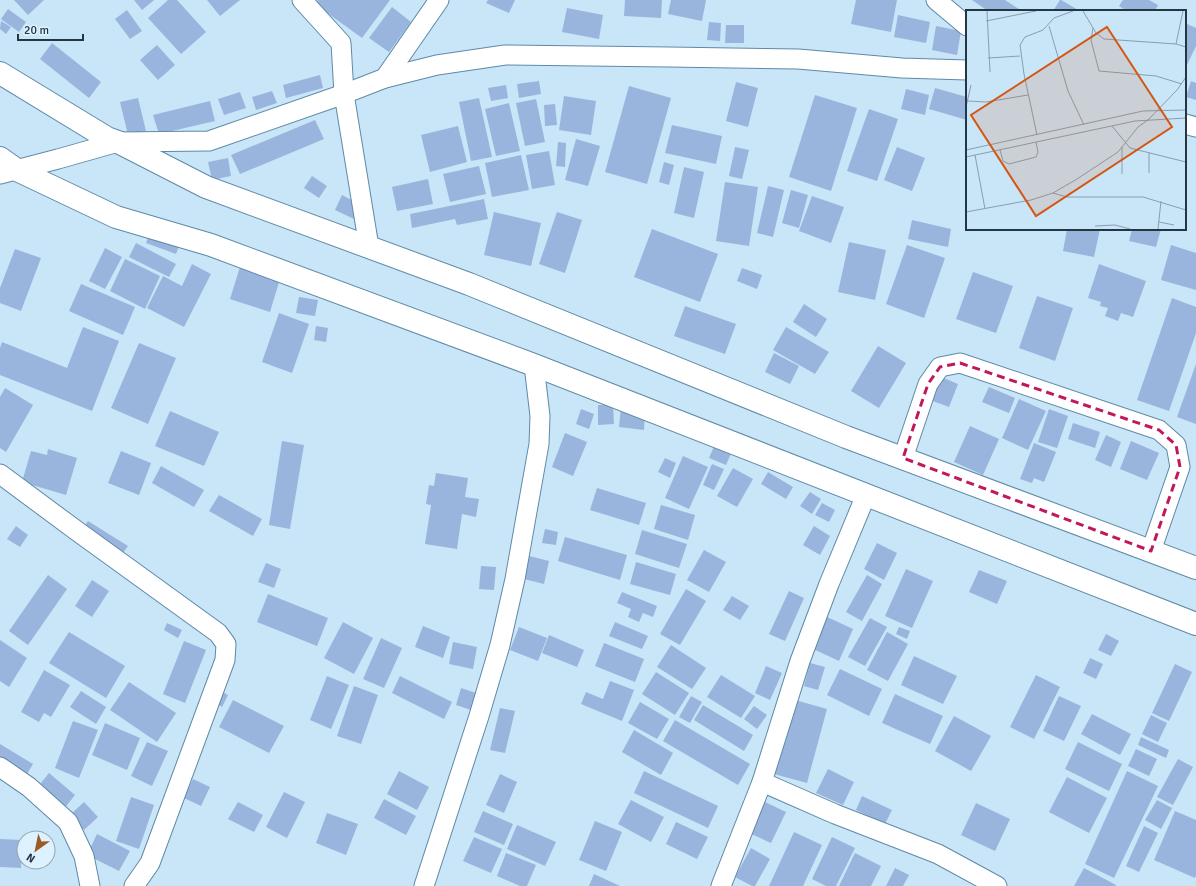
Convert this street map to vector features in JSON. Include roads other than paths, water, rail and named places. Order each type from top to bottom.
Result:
[{"type":"street","points":[[302,0],[341,43],[344,94],[369,247]]},
{"type":"street","points":[[385,78],[439,0]]},
{"type":"street","points":[[936,0],[966,25]]},
{"type":"street","points":[[6,167],[58,159],[118,142],[209,141],[344,94],[385,78],[436,65],[505,55],[669,56],[798,59],[902,68],[966,70]]},
{"type":"street","points":[[0,73],[107,138],[118,142],[206,187],[469,284],[846,437],[1196,568]]},
{"type":"street","points":[[1186,124],[1196,127]]},
{"type":"street","points":[[6,167],[116,216],[211,245],[534,365],[1196,624]]},
{"type":"street","points":[[902,458],[928,384],[940,368],[960,363],[1159,430],[1176,445],[1180,467],[1151,551]]},
{"type":"street","points":[[424,886],[479,716],[500,645],[515,579],[539,444],[540,416],[534,365]]},
{"type":"street","points":[[0,474],[218,633],[226,644],[225,660],[150,863],[134,886]]},
{"type":"street","points":[[721,886],[762,782],[800,661],[829,584],[866,495]]},
{"type":"street","points":[[0,767],[29,787],[68,822],[84,856],[90,886]]},
{"type":"street","points":[[762,782],[835,814],[938,854],[997,886]]}]
